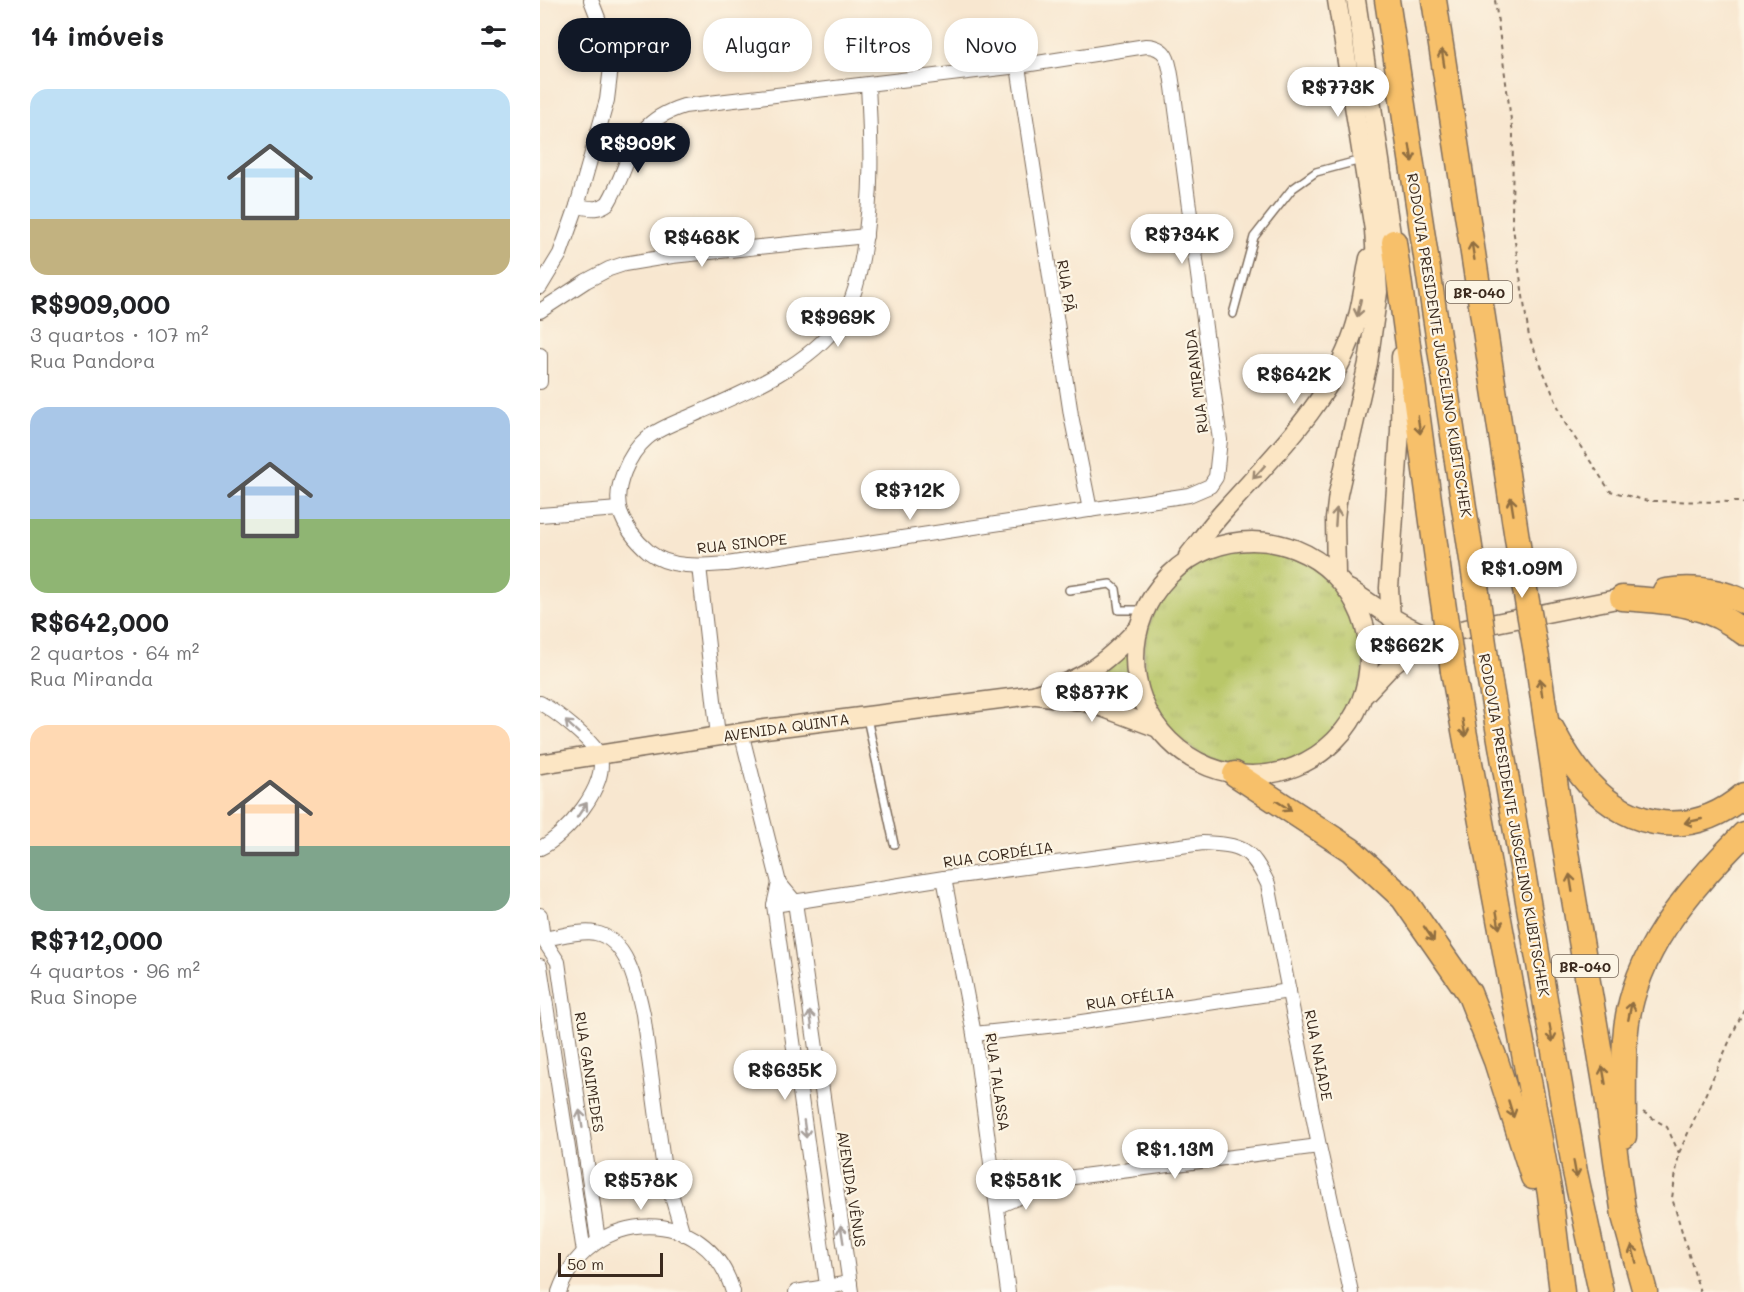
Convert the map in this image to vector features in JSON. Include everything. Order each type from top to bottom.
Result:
[{"type":"highway","name":"RODOVIA PRESIDENTE JUSCELINO KUBITSCHEK","points":[[1387,0],[1487,665],[1575,1172],[1601,1292]]},
{"type":"highway","name":"BR-040","points":[[1434,0],[1524,584],[1606,1089],[1624,1216],[1645,1292]]},
{"type":"highway","points":[[1384,236],[1453,671],[1550,1194],[1561,1285]]},
{"type":"highway","points":[[1622,598],[1692,589],[1728,595],[1744,603]]},
{"type":"highway","points":[[1622,598],[1662,601],[1701,609],[1717,614],[1744,633]]},
{"type":"highway","points":[[1545,716],[1573,765],[1589,784],[1608,800],[1635,816],[1664,824],[1684,823],[1718,813],[1744,795]]},
{"type":"highway","points":[[1235,774],[1351,850],[1377,872],[1403,898],[1469,993],[1499,1071],[1550,1233],[1561,1285]]},
{"type":"highway","points":[[1624,1216],[1625,1039],[1634,993],[1655,940],[1679,905],[1701,878],[1744,834]]},
{"type":"street","points":[[540,287],[560,254],[577,206],[607,100],[611,67],[608,44],[591,0]]},
{"type":"street","points":[[1337,0],[1363,159],[1384,236],[1374,324],[1338,494],[1335,519],[1340,581],[1352,596],[1363,619],[1369,644],[1369,670],[1364,696]]},
{"type":"street","points":[[1356,0],[1384,236],[1401,352],[1400,431],[1389,588],[1391,618]]},
{"type":"street","name":"RUA MIRANDA","points":[[1038,63],[1146,46],[1158,46],[1168,61],[1217,418],[1220,450],[1216,477]]},
{"type":"street","points":[[577,206],[594,209],[609,203],[632,148],[641,133],[652,122],[669,111],[702,103],[971,72]]},
{"type":"street","name":"RUA PÃ","points":[[1019,72],[1065,382],[1090,510]]},
{"type":"street","points":[[540,515],[619,509],[620,485],[624,470],[631,457],[647,438],[661,429],[766,382],[803,357],[828,336],[840,322],[848,309],[860,268],[866,236],[872,177],[868,85]]},
{"type":"street","points":[[540,311],[586,281],[624,264],[672,256],[866,236]]},
{"type":"street","points":[[1384,236],[1354,329],[1341,361],[1321,399],[1296,431],[1222,513],[1183,562],[1161,584],[1144,610],[1137,629],[1134,664],[1141,698],[1158,728],[1179,750],[1206,766],[1235,774],[1268,774],[1299,765],[1327,748],[1349,724],[1364,696],[1393,664],[1430,636],[1622,598]]},
{"type":"street","points":[[540,355],[540,382]]},
{"type":"street","name":"RUA SINOPE","points":[[619,509],[639,544],[655,556],[681,564],[699,566],[1189,495],[1210,486],[1216,477]]},
{"type":"street","points":[[1183,562],[1213,547],[1246,541],[1279,543],[1310,555],[1340,581],[1391,618],[1430,636]]},
{"type":"street","points":[[699,566],[718,736]]},
{"type":"street","name":"AVENIDA QUINTA","points":[[540,764],[741,732],[1033,695],[1075,680],[1091,671],[1108,659],[1137,629]]},
{"type":"street","name":"AVENIDA QUINTA","points":[[1033,695],[1081,701],[1158,728]]},
{"type":"street","points":[[540,703],[560,716],[590,742],[599,756],[601,766],[590,799],[577,818],[540,849]]},
{"type":"street","points":[[741,732],[779,883],[795,902]]},
{"type":"street","name":"RUA CORDÉLIA","points":[[774,905],[944,878],[1203,843],[1227,844]]},
{"type":"street","name":"RUA NAIADE","points":[[1227,844],[1246,850],[1259,865],[1268,884],[1347,1291]]},
{"type":"street","name":"RUA TALASSA","points":[[944,878],[974,1034],[1008,1292]]},
{"type":"street","points":[[779,883],[774,905],[827,1290]]},
{"type":"street","name":"AVENIDA VÊNUS","points":[[795,902],[850,1287]]},
{"type":"street","points":[[540,915],[540,965],[584,1252]]},
{"type":"street","points":[[541,939],[594,932],[611,939],[622,954],[638,991],[664,1170],[683,1234]]},
{"type":"street","name":"RUA GANIMEDES","points":[[541,939],[558,962],[598,1240]]},
{"type":"street","name":"RUA OFÉLIA","points":[[974,1034],[1075,1023],[1289,990]]},
{"type":"street","points":[[998,1206],[1017,1198],[1027,1183],[1319,1146]]},
{"type":"street","points":[[993,1167],[1017,1170],[1027,1183]]},
{"type":"street","points":[[559,1292],[572,1264],[598,1240],[614,1232],[640,1227],[667,1228],[699,1243],[723,1268],[733,1292]]},
{"type":"street","points":[[796,1292],[850,1287]]},
{"type":"lane","points":[[1233,314],[1254,237],[1292,189],[1316,172],[1363,159]]},
{"type":"lane","points":[[1069,590],[1110,584],[1116,589],[1119,610],[1144,610]]},
{"type":"lane","points":[[867,716],[894,844]]},
{"type":"path","points":[[1495,0],[1513,135],[1512,221],[1529,337],[1565,423],[1610,491],[1648,501],[1740,502],[1744,504]]},
{"type":"path","points":[[1700,1292],[1672,1198],[1679,1153],[1744,1009]]},
{"type":"path","points":[[1626,1100],[1667,1127],[1679,1153]]},
{"type":"green space","points":[[1254,548],[1275,550],[1306,561],[1332,580],[1351,606],[1362,637],[1364,658],[1362,679],[1351,710],[1332,736],[1306,755],[1275,766],[1254,768],[1233,766],[1202,755],[1176,736],[1157,710],[1146,679],[1144,658],[1146,637],[1157,606],[1176,580],[1202,561],[1233,550]]},
{"type":"green space","points":[[1131,645],[1128,665],[1129,687],[1141,712],[1108,696],[1072,688],[1112,667]]},
{"type":"green space","points":[[1003,1172],[1019,1177],[1021,1189],[1006,1198],[1002,1196],[999,1174]]}]
